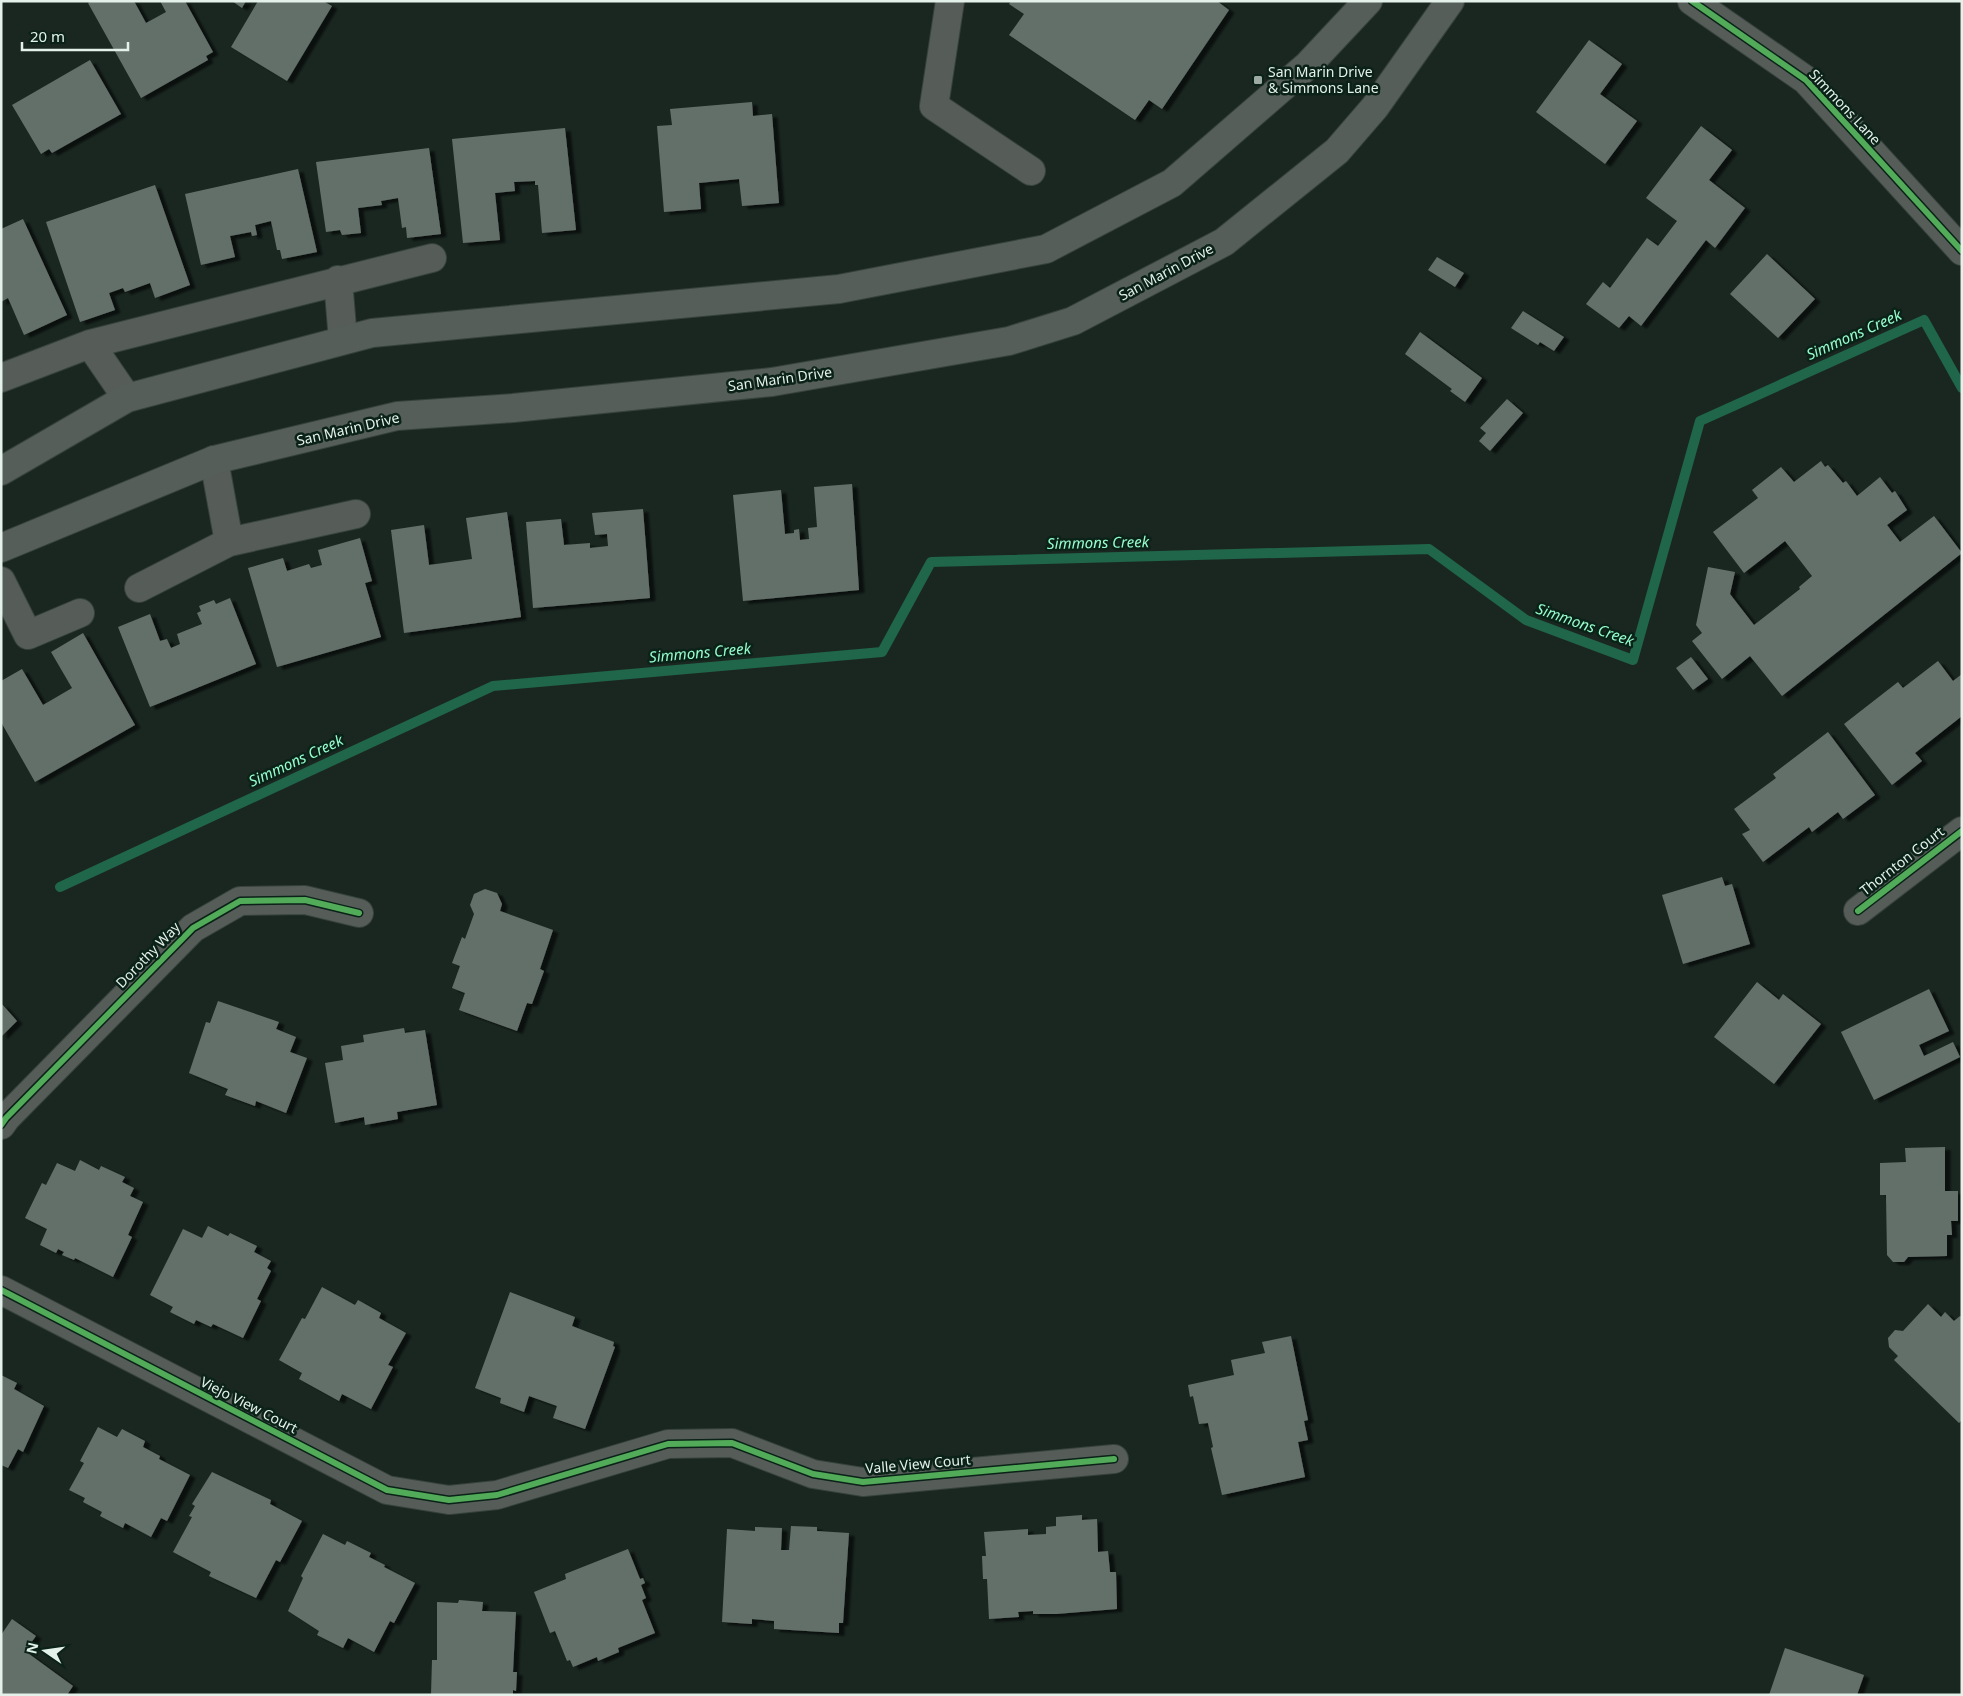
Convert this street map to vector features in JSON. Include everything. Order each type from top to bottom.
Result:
[{"type":"main road","points":[[1,471],[127,398],[372,332],[840,289],[1046,249],[1172,183],[1308,65],[1368,1]]},
{"type":"main road","name":"San Marin Drive","points":[[1,548],[214,460],[397,416],[513,408],[772,382],[1010,342],[1073,321],[1224,242],[1337,151],[1375,107],[1450,1]]},
{"type":"street","points":[[950,1],[934,106],[1031,171]]},
{"type":"street","name":"Simmons Lane","points":[[1692,1],[1806,80],[1962,251]]},
{"type":"street","points":[[1,378],[90,344],[338,280],[432,258]]},
{"type":"street","points":[[338,280],[343,340]]},
{"type":"street","points":[[90,344],[127,398]]},
{"type":"street","points":[[214,460],[229,542]]},
{"type":"street","points":[[140,588],[229,542],[356,514]]},
{"type":"street","points":[[1,581],[28,635],[80,613]]},
{"type":"street","name":"Thornton Court","points":[[1858,911],[1962,830]]},
{"type":"street","name":"Dorothy Way","points":[[1,1126],[193,928],[240,901],[305,900],[359,913]]},
{"type":"street","name":"Viejo View Court","points":[[1,1290],[387,1490],[449,1500],[497,1495]]},
{"type":"street","name":"Valle View Court","points":[[497,1495],[668,1444],[732,1443],[813,1474],[863,1482],[1114,1459]]},
{"type":"building","points":[[91,1],[134,1],[146,23],[166,12],[160,1],[185,1],[213,52],[206,56],[208,60],[141,98],[88,3]]},
{"type":"building","points":[[232,1],[246,1],[242,8]]},
{"type":"building","points":[[258,1],[323,1],[332,6],[287,81],[231,47]]},
{"type":"building","points":[[1011,1],[1217,1],[1229,10],[1162,109],[1149,100],[1135,120],[1009,35],[1024,14],[1009,4]]},
{"type":"building","points":[[1589,40],[1622,64],[1600,94],[1637,121],[1605,164],[1536,112]]},
{"type":"building","points":[[90,60],[121,114],[52,153],[49,149],[41,154],[12,105]]},
{"type":"building","points":[[752,102],[753,116],[772,114],[779,203],[742,206],[739,179],[699,183],[701,209],[664,212],[657,126],[672,125],[670,109]]},
{"type":"building","points":[[1701,126],[1732,150],[1709,180],[1745,208],[1715,248],[1706,240],[1641,326],[1629,316],[1619,328],[1586,304],[1603,282],[1610,288],[1647,238],[1658,246],[1677,221],[1646,198]]},
{"type":"building","points":[[565,128],[576,230],[542,233],[538,185],[535,185],[535,181],[514,182],[515,191],[495,193],[500,240],[463,243],[452,139]]},
{"type":"building","points":[[429,148],[441,234],[407,238],[406,227],[402,228],[398,198],[381,201],[382,205],[358,208],[361,233],[342,235],[340,230],[326,232],[316,162]]},
{"type":"building","points":[[298,169],[317,252],[282,259],[280,250],[277,250],[271,221],[255,225],[257,235],[252,236],[251,232],[230,236],[235,257],[201,265],[185,194]]},
{"type":"building","points":[[155,185],[190,285],[155,298],[150,283],[125,292],[123,288],[109,293],[115,310],[80,322],[46,222]]},
{"type":"building","points":[[23,219],[67,315],[24,335],[8,298],[1,302],[1,229]]},
{"type":"building","points":[[1767,254],[1815,299],[1778,338],[1730,294]]},
{"type":"building","points":[[1437,257],[1464,273],[1455,287],[1428,270]]},
{"type":"building","points":[[1523,311],[1564,337],[1554,351],[1540,342],[1538,345],[1511,328]]},
{"type":"building","points":[[1420,332],[1482,378],[1465,402],[1450,391],[1452,389],[1405,354]]},
{"type":"building","points":[[1507,399],[1523,413],[1490,451],[1479,441],[1486,433],[1480,428]]},
{"type":"building","points":[[1821,461],[1825,467],[1828,465],[1843,483],[1846,481],[1857,496],[1880,477],[1892,493],[1895,491],[1907,510],[1887,525],[1900,542],[1934,516],[1962,553],[1782,696],[1750,656],[1722,679],[1692,641],[1702,633],[1696,625],[1708,567],[1735,572],[1730,594],[1754,625],[1800,589],[1799,587],[1812,576],[1785,541],[1744,573],[1713,532],[1758,498],[1752,490],[1781,467],[1794,482]]},
{"type":"building","points":[[852,484],[859,590],[743,601],[733,495],[781,490],[785,534],[794,533],[794,530],[799,529],[800,540],[809,539],[808,528],[817,527],[814,487]]},
{"type":"building","points":[[643,509],[650,598],[533,608],[526,522],[561,519],[564,545],[590,543],[590,548],[608,546],[607,534],[595,535],[592,513]]},
{"type":"building","points":[[507,512],[521,617],[404,633],[391,530],[424,525],[429,565],[472,559],[466,518]]},
{"type":"building","points":[[360,538],[372,581],[365,583],[381,637],[277,667],[248,568],[283,558],[287,571],[309,564],[311,568],[322,565],[318,550]]},
{"type":"building","points":[[230,598],[256,664],[150,707],[118,627],[150,614],[160,641],[167,639],[171,648],[180,644],[177,634],[202,624],[197,613],[201,611],[199,606],[214,600],[216,604]]},
{"type":"building","points":[[83,633],[135,725],[35,782],[1,722],[1,681],[22,669],[43,705],[72,688],[51,652]]},
{"type":"building","points":[[1691,657],[1708,679],[1693,690],[1676,668]]},
{"type":"building","points":[[1938,661],[1953,681],[1962,674],[1962,716],[1915,753],[1922,761],[1892,785],[1844,724],[1898,682],[1903,688]]},
{"type":"building","points":[[1828,732],[1875,795],[1843,819],[1838,812],[1812,832],[1809,827],[1763,862],[1742,834],[1750,830],[1734,809],[1776,778],[1773,774]]},
{"type":"building","points":[[1722,877],[1725,886],[1732,884],[1750,944],[1683,964],[1662,895]]},
{"type":"building","points":[[485,889],[497,893],[502,904],[500,911],[553,930],[540,969],[544,971],[532,1004],[527,1003],[517,1031],[459,1010],[465,993],[452,988],[460,966],[452,963],[462,937],[465,939],[474,914],[470,905],[474,894]]},
{"type":"building","points":[[1757,982],[1779,1000],[1783,994],[1821,1024],[1774,1084],[1714,1037]]},
{"type":"building","points":[[1929,989],[1949,1031],[1919,1045],[1924,1056],[1953,1042],[1960,1057],[1874,1100],[1841,1032]]},
{"type":"building","points":[[218,1001],[279,1022],[276,1029],[296,1037],[290,1052],[307,1058],[286,1113],[256,1101],[255,1106],[225,1095],[228,1089],[189,1073],[206,1022],[210,1023]]},
{"type":"building","points":[[1,1003],[17,1021],[1,1037]]},
{"type":"building","points":[[404,1028],[405,1033],[425,1030],[437,1105],[397,1112],[398,1119],[365,1125],[364,1117],[335,1123],[325,1063],[343,1060],[341,1046],[364,1042],[363,1035]]},
{"type":"building","points":[[1945,1147],[1945,1191],[1958,1191],[1958,1221],[1951,1221],[1952,1235],[1947,1235],[1947,1256],[1908,1257],[1904,1262],[1893,1262],[1887,1255],[1886,1195],[1880,1195],[1880,1163],[1906,1162],[1905,1148]]},
{"type":"building","points":[[80,1160],[99,1170],[101,1166],[125,1177],[122,1182],[134,1188],[130,1196],[143,1202],[128,1235],[132,1237],[113,1277],[75,1258],[74,1260],[62,1255],[64,1252],[58,1249],[56,1253],[40,1245],[47,1229],[25,1218],[42,1183],[46,1185],[57,1163],[75,1171]]},
{"type":"building","points":[[208,1226],[228,1236],[230,1233],[257,1246],[254,1252],[271,1261],[267,1268],[271,1271],[257,1299],[261,1301],[243,1338],[213,1324],[211,1327],[196,1320],[194,1324],[170,1312],[173,1307],[150,1295],[183,1229],[202,1238]]},
{"type":"building","points":[[322,1287],[355,1305],[358,1300],[381,1313],[379,1318],[406,1333],[388,1365],[393,1367],[371,1409],[342,1394],[339,1401],[299,1379],[302,1373],[279,1360],[302,1318],[305,1319]]},
{"type":"building","points":[[510,1292],[575,1317],[572,1326],[614,1342],[613,1346],[615,1347],[585,1429],[553,1418],[557,1406],[529,1396],[524,1412],[500,1403],[501,1398],[475,1388]]},
{"type":"building","points":[[1928,1304],[1941,1317],[1945,1312],[1954,1321],[1960,1316],[1962,1317],[1962,1420],[1959,1423],[1894,1360],[1898,1356],[1889,1347],[1888,1338],[1895,1330],[1903,1331]]},
{"type":"building","points":[[1291,1336],[1308,1420],[1304,1421],[1308,1440],[1298,1442],[1305,1477],[1222,1495],[1211,1448],[1213,1447],[1208,1423],[1199,1424],[1193,1396],[1190,1397],[1188,1385],[1234,1375],[1231,1360],[1265,1353],[1262,1342]]},
{"type":"building","points":[[1,1375],[17,1383],[14,1389],[44,1406],[23,1452],[18,1449],[8,1468],[1,1465]]},
{"type":"building","points":[[98,1427],[117,1437],[122,1429],[145,1441],[143,1447],[160,1456],[159,1459],[190,1475],[167,1521],[161,1518],[151,1537],[125,1523],[123,1528],[100,1516],[102,1512],[83,1502],[85,1498],[69,1490],[84,1463],[80,1461]]},
{"type":"building","points":[[212,1472],[271,1500],[270,1504],[302,1521],[280,1562],[276,1560],[256,1598],[209,1576],[211,1572],[173,1552],[192,1517],[189,1516],[195,1506],[192,1504]]},
{"type":"building","points":[[1082,1515],[1082,1520],[1097,1519],[1098,1552],[1108,1551],[1110,1572],[1116,1572],[1117,1609],[1056,1614],[1033,1614],[1033,1611],[1018,1612],[1019,1617],[989,1619],[987,1579],[983,1579],[982,1556],[986,1556],[984,1532],[1028,1529],[1028,1535],[1046,1534],[1046,1527],[1056,1526],[1056,1517]]},
{"type":"building","points":[[791,1526],[817,1527],[817,1531],[849,1533],[843,1623],[839,1623],[839,1633],[774,1629],[774,1621],[752,1619],[752,1624],[722,1622],[727,1529],[755,1531],[755,1527],[782,1528],[781,1550],[789,1550]]},
{"type":"building","points":[[323,1534],[345,1545],[347,1541],[371,1553],[369,1557],[415,1583],[394,1623],[390,1621],[374,1652],[348,1638],[343,1648],[317,1635],[319,1631],[288,1611],[303,1578],[301,1576]]},
{"type":"building","points":[[628,1549],[640,1579],[643,1578],[645,1583],[641,1585],[646,1598],[642,1600],[655,1633],[618,1648],[619,1652],[598,1661],[597,1657],[573,1667],[570,1660],[567,1661],[555,1631],[550,1633],[534,1592],[566,1579],[565,1574]]},
{"type":"building","points":[[459,1600],[483,1602],[482,1611],[516,1612],[513,1672],[517,1672],[516,1691],[513,1690],[513,1695],[431,1695],[432,1660],[437,1660],[437,1602],[458,1603]]},
{"type":"building","points":[[12,1619],[36,1636],[25,1651],[73,1686],[67,1695],[1,1695],[1,1635]]},
{"type":"building","points":[[1785,1648],[1864,1675],[1857,1695],[1769,1695]]},
{"type":"waterway","name":"Simmons Creek","points":[[60,887],[493,686],[882,652],[931,562],[1429,549],[1526,620],[1633,660],[1700,421],[1924,320],[1962,388]]},
{"type":"cycle path","points":[[1692,1],[1806,80],[1962,251]]},
{"type":"cycle path","points":[[1858,911],[1962,831]]},
{"type":"cycle path","points":[[1,1125],[193,928],[240,901],[305,900],[359,913]]},
{"type":"cycle path","points":[[1,1290],[387,1490],[449,1500],[497,1495],[668,1444],[732,1443],[813,1474],[863,1482],[1114,1459]]},
{"type":"place","name":"San Marin Drive & Simmons Lane","points":[[1258,80]]}]
